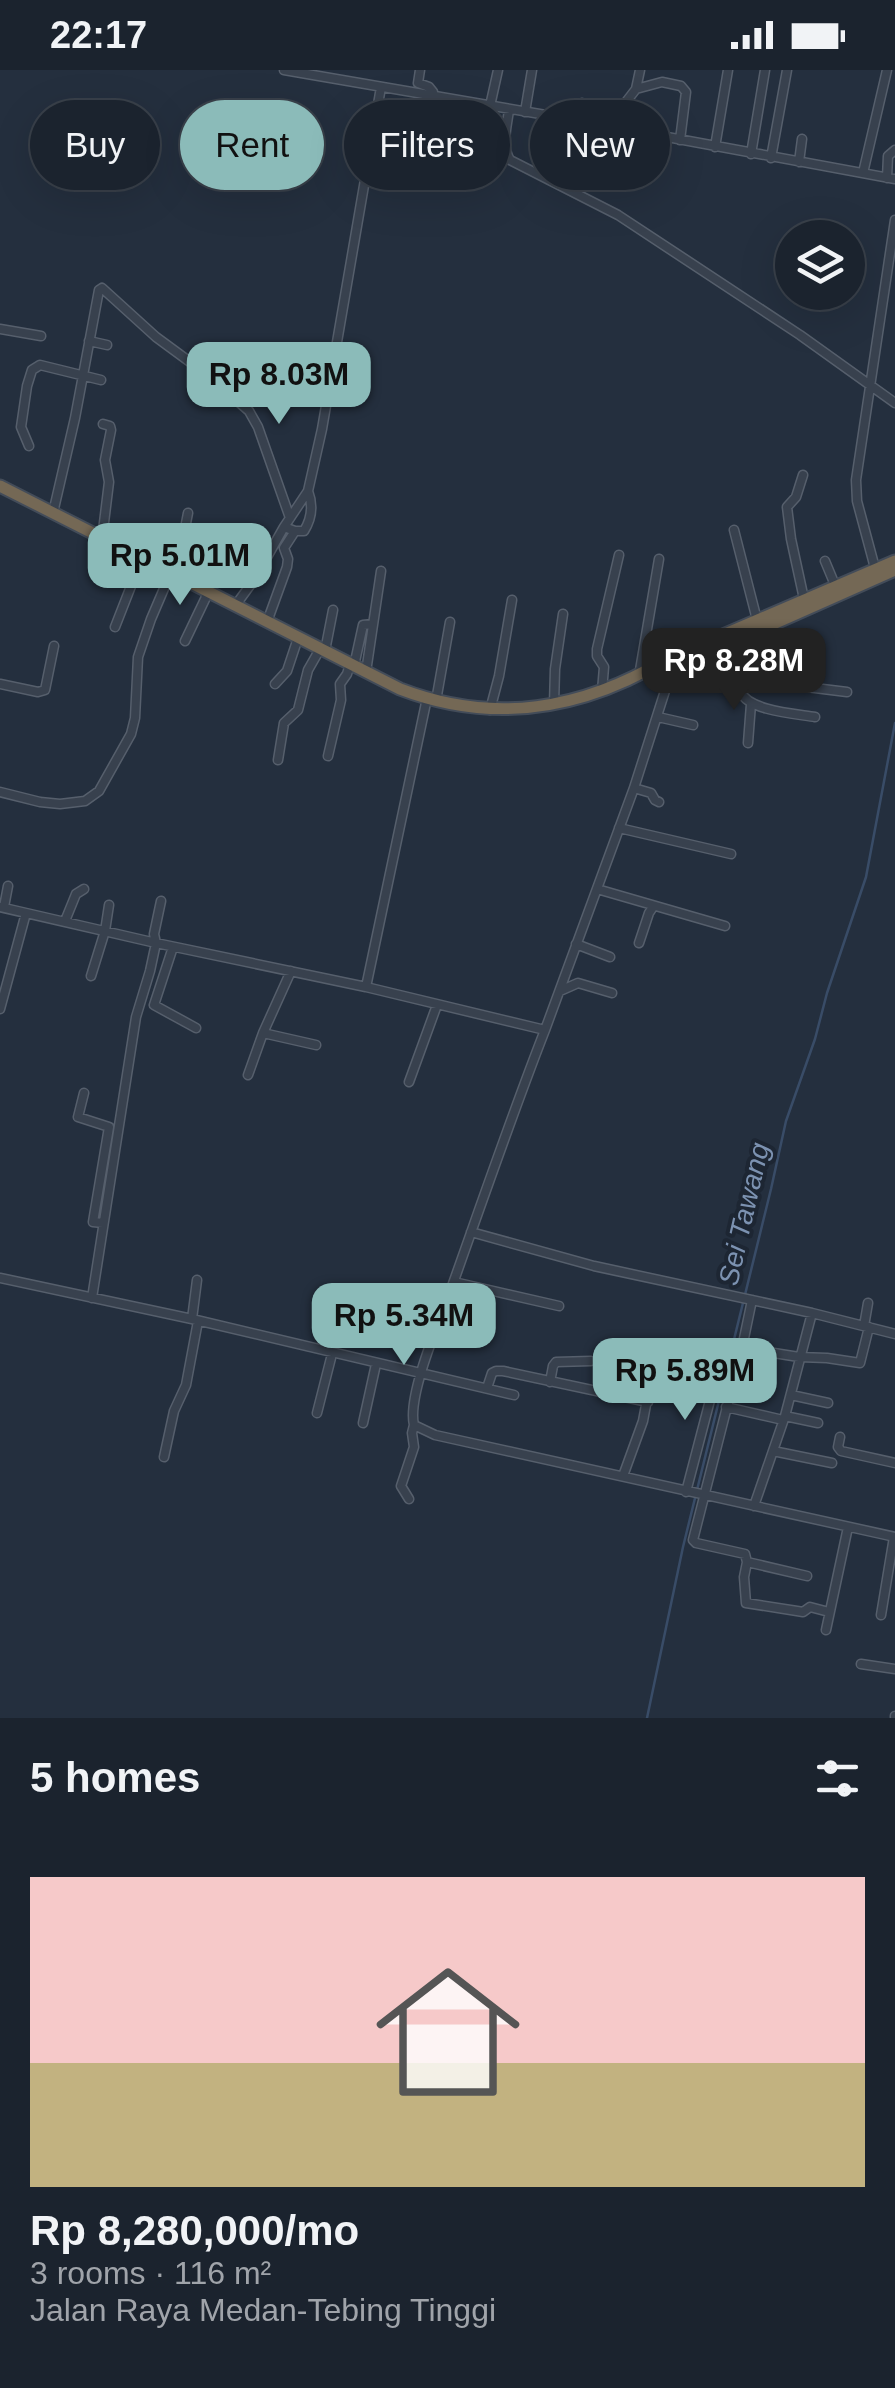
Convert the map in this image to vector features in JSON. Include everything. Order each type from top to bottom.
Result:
[{"type":"highway","points":[[2,487],[356,668],[431,700],[490,710],[554,704],[602,691],[895,561]]},
{"type":"highway","points":[[639,676],[672,670],[895,570]]},
{"type":"street","points":[[284,70],[340,75],[381,87],[456,100]]},
{"type":"street","points":[[420,70],[418,83],[432,90],[433,100]]},
{"type":"street","points":[[488,100],[498,70]]},
{"type":"street","points":[[525,112],[532,70]]},
{"type":"street","points":[[628,100],[636,90],[640,70]]},
{"type":"street","points":[[716,147],[728,70]]},
{"type":"street","points":[[751,154],[765,70]]},
{"type":"street","points":[[771,158],[788,70]]},
{"type":"street","points":[[862,173],[886,70]]},
{"type":"street","points":[[636,90],[662,82],[681,86],[686,92],[680,140]]},
{"type":"street","points":[[290,518],[308,490],[322,429],[381,87]]},
{"type":"street","points":[[510,110],[530,113]]},
{"type":"street","points":[[670,138],[891,179],[888,156],[895,150]]},
{"type":"street","points":[[799,162],[802,139]]},
{"type":"street","points":[[510,160],[618,215],[895,403]]},
{"type":"street","points":[[875,568],[856,490],[895,220]]},
{"type":"street","points":[[53,513],[102,288],[249,411],[258,426],[290,518],[284,548],[287,566],[267,622]]},
{"type":"street","points":[[0,329],[42,336]]},
{"type":"street","points":[[89,341],[107,345]]},
{"type":"street","points":[[29,446],[21,427],[32,370],[40,365],[101,380]]},
{"type":"street","points":[[75,418],[89,421]]},
{"type":"street","points":[[102,539],[111,430],[104,424]]},
{"type":"street","points":[[803,475],[788,507],[788,527],[804,599]]},
{"type":"street","points":[[0,502],[2,487]]},
{"type":"street","points":[[289,529],[304,531],[308,526],[312,505],[308,490]]},
{"type":"street","points":[[0,792],[60,804],[85,800],[99,791],[131,734],[138,658],[184,538],[188,512]]},
{"type":"street","points":[[235,606],[289,529]]},
{"type":"street","points":[[734,530],[756,620]]},
{"type":"street","points":[[602,691],[604,667],[597,649],[619,554]]},
{"type":"street","points":[[115,627],[133,581],[137,556]]},
{"type":"street","points":[[639,676],[659,559]]},
{"type":"street","points":[[825,561],[835,585]]},
{"type":"street","points":[[328,756],[341,700],[340,684],[356,668],[362,624],[373,624],[381,571]]},
{"type":"street","points":[[184,640],[208,593]]},
{"type":"street","points":[[490,710],[512,600]]},
{"type":"street","points":[[278,760],[284,723],[298,710],[308,670],[322,650],[333,610]]},
{"type":"street","points":[[554,704],[562,614]]},
{"type":"street","points":[[366,987],[450,622]]},
{"type":"street","points":[[746,636],[742,693],[751,704],[816,717]]},
{"type":"street","points":[[275,684],[287,671],[298,638]]},
{"type":"street","points":[[0,684],[45,690],[54,646]]},
{"type":"street","points":[[409,1499],[401,1486],[414,1447],[413,1404],[422,1375],[470,1232],[634,788],[672,670]]},
{"type":"street","points":[[741,679],[848,692]]},
{"type":"street","points":[[748,743],[751,704]]},
{"type":"street","points":[[658,717],[693,724]]},
{"type":"street","points":[[634,788],[649,792],[659,802]]},
{"type":"street","points":[[619,828],[731,854]]},
{"type":"street","points":[[8,886],[2,907],[544,1030]]},
{"type":"street","points":[[596,888],[724,926]]},
{"type":"street","points":[[65,921],[76,894],[84,889]]},
{"type":"street","points":[[92,1298],[136,1016],[150,972],[161,901]]},
{"type":"street","points":[[91,976],[109,905]]},
{"type":"street","points":[[640,942],[653,906]]},
{"type":"street","points":[[0,1009],[26,913]]},
{"type":"street","points":[[576,944],[610,957]]},
{"type":"street","points":[[172,947],[154,1005],[196,1028]]},
{"type":"street","points":[[248,1075],[291,971]]},
{"type":"street","points":[[560,991],[578,983],[612,992]]},
{"type":"street","points":[[409,1082],[438,1006]]},
{"type":"street","points":[[263,1032],[316,1045]]},
{"type":"street","points":[[84,1092],[78,1117],[109,1127],[93,1222],[103,1224]]},
{"type":"street","points":[[470,1232],[594,1266],[812,1312],[895,1334]]},
{"type":"street","points":[[0,1278],[514,1395]]},
{"type":"street","points":[[164,1457],[180,1400],[195,1320],[197,1280]]},
{"type":"street","points":[[454,1282],[558,1306]]},
{"type":"street","points":[[750,1300],[742,1348],[693,1541],[745,1554],[746,1603],[798,1612],[810,1607],[829,1612]]},
{"type":"street","points":[[742,1348],[800,1358],[860,1362],[868,1303]]},
{"type":"street","points":[[754,1506],[784,1418],[812,1312]]},
{"type":"street","points":[[317,1414],[332,1354]]},
{"type":"street","points":[[623,1476],[648,1402],[656,1356]]},
{"type":"street","points":[[550,1382],[556,1362],[592,1361]]},
{"type":"street","points":[[363,1423],[376,1364]]},
{"type":"street","points":[[487,1388],[496,1371],[648,1402]]},
{"type":"street","points":[[654,1374],[714,1385],[686,1492]]},
{"type":"street","points":[[790,1395],[828,1404]]},
{"type":"street","points":[[726,1406],[818,1424]]},
{"type":"street","points":[[414,1425],[434,1435],[895,1537],[882,1615]]},
{"type":"street","points":[[840,1437],[840,1451],[895,1463]]},
{"type":"street","points":[[773,1451],[832,1463]]},
{"type":"street","points":[[826,1630],[848,1527]]},
{"type":"street","points":[[747,1562],[808,1576]]},
{"type":"street","points":[[861,1664],[895,1669]]},
{"type":"waterway","name":"Sei Tawang","points":[[647,1718],[683,1547],[786,1121],[866,877],[895,723]]}]
